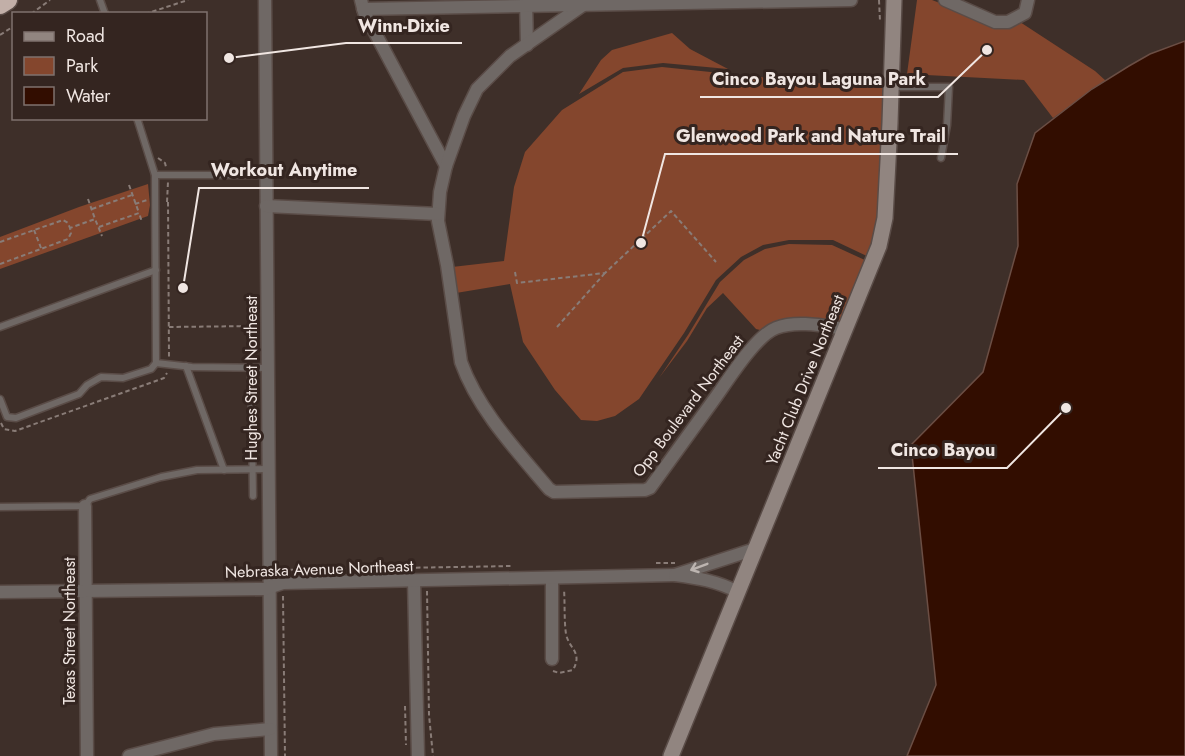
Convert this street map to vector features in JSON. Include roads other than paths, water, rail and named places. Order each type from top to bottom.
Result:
[{"type":"highway","points":[[0,5],[8,0]]},
{"type":"street","name":"Hughes Street Northeast","points":[[265,0],[271,756]]},
{"type":"street","points":[[446,166],[362,5],[526,3],[583,5],[693,1],[851,0]]},
{"type":"street","name":"Yacht Club Drive Northeast","points":[[671,756],[876,255],[885,218],[894,0]]},
{"type":"street","points":[[945,0],[995,22],[1008,22],[1025,13],[1029,0]]},
{"type":"street","points":[[526,3],[527,45]]},
{"type":"street","name":"Opp Boulevard Northeast","points":[[583,5],[510,56],[477,88],[446,166],[440,192],[438,214],[459,353],[464,371],[488,413],[520,454],[554,492],[645,490],[650,488],[742,361],[765,334],[775,328],[792,325],[845,329]]},
{"type":"street","points":[[266,206],[438,214]]},
{"type":"street","name":"Texas Street Northeast","points":[[85,506],[87,756]]},
{"type":"street","name":"Nebraska Avenue Northeast","points":[[0,592],[552,579],[675,569],[755,549]]},
{"type":"street","name":"Nebraska Avenue Northeast","points":[[675,569],[722,584],[738,592]]},
{"type":"street","points":[[552,579],[552,658]]},
{"type":"street","points":[[414,581],[418,756]]},
{"type":"street","points":[[129,756],[206,735],[270,729]]},
{"type":"lane","points":[[892,87],[949,87],[941,158]]},
{"type":"lane","points":[[0,399],[7,417],[16,418],[79,394],[87,385],[101,377],[123,378],[151,369],[156,363],[155,175],[138,120]]},
{"type":"lane","points":[[155,175],[266,174]]},
{"type":"lane","points":[[0,327],[156,270]]},
{"type":"lane","points":[[156,363],[267,368]]},
{"type":"lane","points":[[186,366],[224,470]]},
{"type":"lane","points":[[251,368],[253,496]]},
{"type":"lane","points":[[0,507],[85,506],[90,499],[161,477],[197,470],[268,469]]},
{"type":"water","points":[[1185,41],[1185,756],[907,756],[936,685],[911,445],[983,372],[1018,246],[1017,184],[1035,133],[1092,89],[1129,66],[1150,54]]},
{"type":"place","name":"Cinco Bayou Laguna Park","points":[[987,50]]},
{"type":"place","name":"Winn-Dixie","points":[[229,58]]},
{"type":"place","name":"Glenwood Park and Nature Trail","points":[[641,243]]},
{"type":"place","name":"Workout Anytime","points":[[183,288]]},
{"type":"place","name":"Cinco Bayou","points":[[1066,408]]}]
